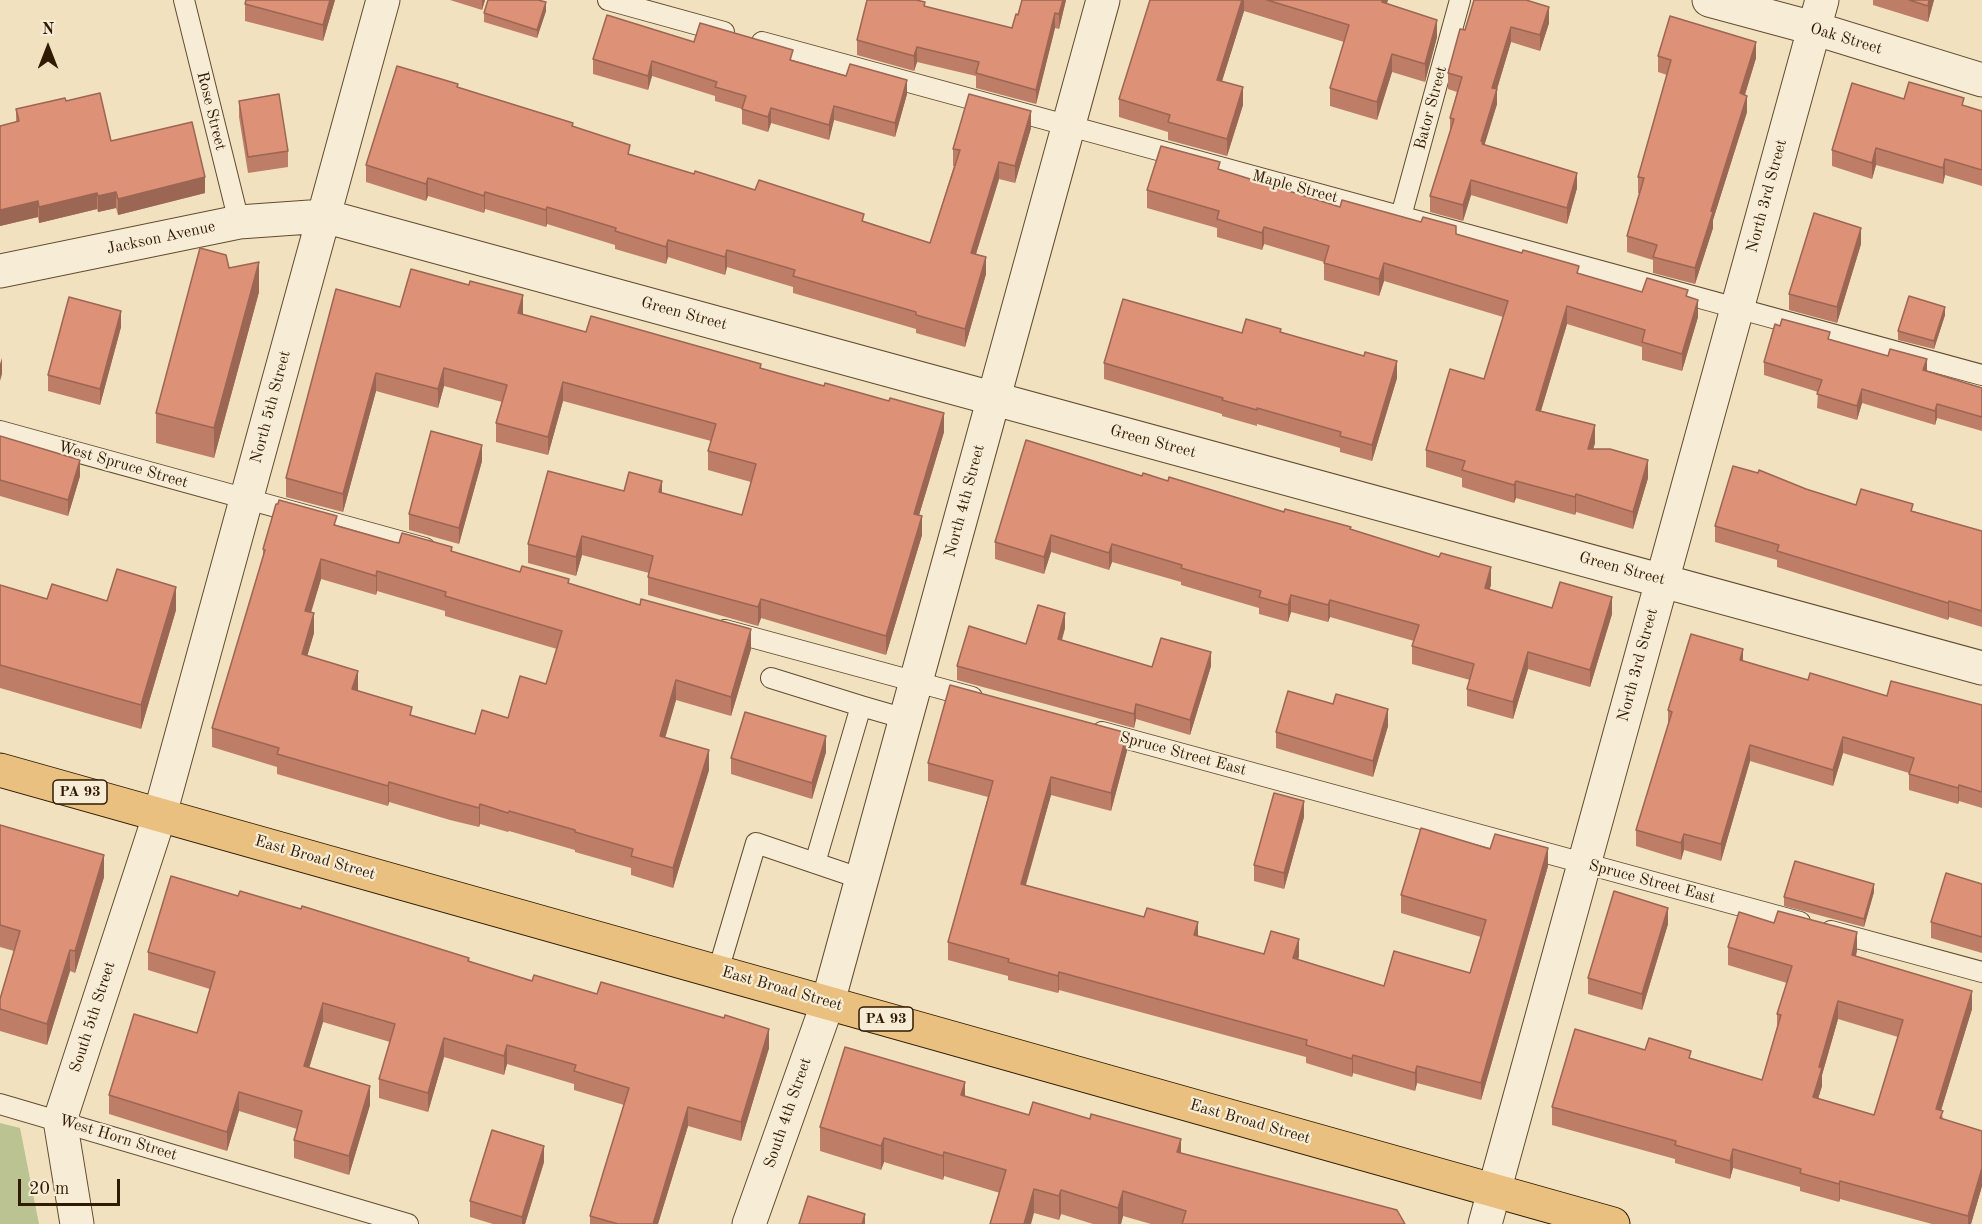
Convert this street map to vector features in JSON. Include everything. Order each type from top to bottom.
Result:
[{"type":"highway","name":"PA 93","points":[[0,770],[160,814]]},
{"type":"highway","name":"East Broad Street","points":[[160,814],[1613,1224]]},
{"type":"street","name":"North 5th Street","points":[[160,814],[383,0]]},
{"type":"street","name":"North 4th Street","points":[[828,1002],[1103,0]]},
{"type":"street","name":"Oak Street","points":[[1709,0],[1818,14],[1982,80]]},
{"type":"street","name":"North 3rd Street","points":[[1485,1224],[1818,14]]},
{"type":"street","name":"Jackson Avenue","points":[[0,271],[239,222],[324,216]]},
{"type":"street","name":"Green Street","points":[[324,216],[1982,668]]},
{"type":"street","name":"South 5th Street","points":[[77,1224],[60,1120],[160,814]]},
{"type":"street","name":"South 4th Street","points":[[749,1224],[828,1002]]},
{"type":"lane","name":"Rose Street","points":[[184,0],[239,222]]},
{"type":"lane","name":"Maple Street","points":[[608,0],[1982,375]]},
{"type":"lane","name":"Bator Street","points":[[1401,216],[1460,0]]},
{"type":"lane","name":"West Spruce Street","points":[[0,431],[246,499]]},
{"type":"lane","points":[[246,499],[442,553]]},
{"type":"lane","points":[[708,625],[985,700]]},
{"type":"lane","points":[[771,678],[906,719]]},
{"type":"lane","points":[[815,863],[861,706]]},
{"type":"lane","name":"Spruce Street East","points":[[1088,729],[1982,972]]},
{"type":"lane","points":[[718,971],[756,843],[862,879]]},
{"type":"lane","name":"West Horn Street","points":[[0,1104],[408,1224]]},
{"type":"green space","points":[[0,1123],[20,1128],[39,1224],[0,1224]]},
{"type":"building","points":[[246,0],[330,0],[323,25],[245,4]]},
{"type":"building","points":[[488,0],[546,2],[537,30],[484,13]]},
{"type":"building","points":[[867,0],[916,0],[925,2],[924,6],[1012,28],[1022,0],[1063,0],[1059,14],[1055,13],[1036,90],[976,73],[979,62],[917,47],[914,56],[857,40]]},
{"type":"building","points":[[1150,0],[1242,0],[1217,80],[1243,87],[1227,139],[1168,122],[1170,115],[1119,99]]},
{"type":"building","points":[[1267,0],[1382,0],[1382,2],[1437,20],[1425,64],[1392,54],[1377,102],[1330,88],[1349,25]]},
{"type":"building","points":[[1474,0],[1526,0],[1549,7],[1540,35],[1511,27],[1492,88],[1497,89],[1481,141],[1482,144],[1577,173],[1567,208],[1471,180],[1463,205],[1430,196],[1454,119],[1450,118],[1462,77],[1448,73],[1460,29],[1465,30]]},
{"type":"building","points":[[1909,0],[1929,0],[1928,6]]},
{"type":"building","points":[[607,15],[694,42],[700,23],[793,50],[790,60],[846,76],[850,64],[907,80],[895,123],[834,106],[829,125],[771,108],[768,117],[742,109],[746,96],[715,87],[717,82],[652,61],[648,76],[593,59]]},
{"type":"building","points":[[1670,16],[1756,42],[1740,93],[1747,96],[1695,268],[1653,257],[1657,245],[1627,236],[1644,178],[1638,177],[1671,60],[1658,56]]},
{"type":"building","points":[[397,66],[573,123],[572,126],[630,145],[628,154],[694,174],[695,171],[755,190],[759,180],[864,214],[862,221],[930,243],[960,150],[953,149],[969,94],[1031,111],[1015,166],[999,162],[971,253],[986,257],[965,329],[916,315],[916,312],[793,276],[795,270],[727,250],[725,257],[668,240],[666,247],[615,231],[616,228],[547,207],[546,210],[485,192],[484,196],[428,178],[426,184],[366,165]]},
{"type":"building","points":[[1909,82],[1964,98],[1962,105],[1982,111],[1982,170],[1945,159],[1943,168],[1876,148],[1872,163],[1832,150],[1852,83],[1904,99]]},
{"type":"building","points":[[100,93],[111,141],[192,122],[205,177],[118,199],[116,192],[98,196],[97,193],[39,207],[38,201],[0,210],[0,126],[19,121],[16,109]]},
{"type":"building","points":[[279,94],[288,151],[248,157],[239,101]]},
{"type":"building","points":[[1161,146],[1220,162],[1218,169],[1340,207],[1342,200],[1421,222],[1423,217],[1456,226],[1456,234],[1579,266],[1577,273],[1642,292],[1647,278],[1688,290],[1686,296],[1698,300],[1682,354],[1642,342],[1645,330],[1567,306],[1536,410],[1595,425],[1588,449],[1610,449],[1648,460],[1633,512],[1576,494],[1575,497],[1516,481],[1514,485],[1462,470],[1465,461],[1426,450],[1450,369],[1484,379],[1508,301],[1384,263],[1379,279],[1324,263],[1329,246],[1264,227],[1262,233],[1217,219],[1219,211],[1147,190]]},
{"type":"building","points":[[1814,213],[1861,228],[1837,307],[1789,294]]},
{"type":"building","points":[[200,248],[226,255],[229,268],[259,262],[214,428],[156,413]]},
{"type":"building","points":[[411,269],[469,285],[470,281],[523,295],[518,313],[586,332],[591,316],[761,364],[760,368],[824,386],[825,383],[889,401],[890,398],[944,413],[914,514],[922,516],[886,636],[761,599],[758,607],[648,577],[653,556],[582,536],[576,557],[528,544],[548,471],[624,491],[629,472],[662,481],[659,492],[742,515],[756,464],[708,451],[716,424],[563,382],[548,437],[496,423],[507,385],[444,368],[438,389],[376,373],[343,494],[286,478],[336,289],[400,307]]},
{"type":"building","points":[[1909,296],[1945,307],[1934,341],[1898,331]]},
{"type":"building","points":[[69,297],[121,311],[100,389],[48,375]]},
{"type":"building","points":[[1123,299],[1242,333],[1246,319],[1281,329],[1280,332],[1364,356],[1365,352],[1397,361],[1372,445],[1340,436],[1341,432],[1222,400],[1223,398],[1104,363]]},
{"type":"building","points":[[1782,319],[1830,332],[1828,339],[1888,356],[1890,349],[1927,359],[1923,370],[1982,388],[1982,417],[1937,404],[1935,411],[1862,389],[1857,406],[1817,394],[1822,380],[1764,362],[1775,324],[1780,326]]},
{"type":"building","points":[[431,431],[482,445],[459,528],[409,514]]},
{"type":"building","points":[[0,436],[80,460],[68,500],[0,480]]},
{"type":"building","points":[[1026,440],[1142,476],[1143,473],[1168,481],[1169,477],[1284,512],[1285,509],[1351,527],[1350,529],[1439,557],[1441,553],[1491,567],[1485,588],[1552,608],[1560,582],[1612,597],[1590,670],[1528,652],[1513,702],[1467,689],[1474,664],[1412,646],[1419,625],[1330,600],[1328,605],[1291,595],[1288,605],[1259,597],[1261,591],[1181,568],[1182,565],[1112,544],[1109,553],[1051,535],[1044,557],[995,542]]},
{"type":"building","points":[[1733,466],[1758,473],[1759,470],[1806,489],[1856,505],[1861,489],[1913,504],[1911,511],[1982,531],[1982,611],[1949,601],[1948,603],[1777,551],[1779,545],[1715,526]]},
{"type":"building","points":[[279,500],[337,516],[334,525],[394,542],[399,543],[402,533],[452,547],[451,551],[520,572],[522,566],[569,579],[568,583],[640,605],[641,599],[751,629],[731,697],[676,680],[660,736],[709,750],[673,868],[631,856],[633,849],[575,832],[575,830],[480,804],[479,808],[389,782],[388,786],[277,754],[279,748],[212,728],[265,550],[263,549],[276,504]],"holes":[[[321,559],[376,576],[377,571],[446,592],[445,596],[562,631],[546,684],[520,676],[508,718],[482,710],[475,734],[410,715],[412,707],[352,689],[358,671],[302,654],[314,613],[305,611]]]},
{"type":"building","points":[[117,569],[176,587],[141,705],[0,665],[0,585],[47,599],[52,584],[107,601]]},
{"type":"building","points":[[1038,605],[1065,613],[1058,639],[1152,667],[1161,638],[1211,652],[1190,720],[1136,704],[1134,714],[957,666],[969,626],[1026,644]]},
{"type":"building","points":[[1691,634],[1743,649],[1740,660],[1808,680],[1810,673],[1887,696],[1891,681],[1982,705],[1982,792],[1959,785],[1958,788],[1909,774],[1914,758],[1843,737],[1833,770],[1750,745],[1721,844],[1684,834],[1681,843],[1636,830],[1672,712],[1668,710]]},
{"type":"building","points":[[950,685],[1127,733],[1111,793],[1051,777],[1021,884],[1144,917],[1147,908],[1198,922],[1194,935],[1264,954],[1271,931],[1299,939],[1293,958],[1384,986],[1394,951],[1470,973],[1486,920],[1401,895],[1421,828],[1490,849],[1495,834],[1548,848],[1481,1083],[1417,1066],[1415,1073],[1353,1055],[1352,1059],[1306,1045],[1307,1040],[1059,972],[1058,976],[948,942],[993,781],[928,763]]},
{"type":"building","points":[[1288,691],[1333,704],[1336,694],[1388,709],[1373,761],[1276,732]]},
{"type":"building","points":[[745,712],[826,736],[812,783],[731,758]]},
{"type":"building","points":[[1274,793],[1304,801],[1284,873],[1254,865]]},
{"type":"building","points":[[0,825],[104,855],[75,951],[70,950],[47,1024],[0,1009],[0,999],[20,931],[0,925]]},
{"type":"building","points":[[1795,861],[1874,884],[1864,919],[1784,897]]},
{"type":"building","points":[[1946,873],[1982,884],[1982,937],[1931,922]]},
{"type":"building","points":[[171,876],[238,896],[240,891],[301,909],[302,906],[469,958],[468,961],[532,981],[534,975],[597,994],[601,982],[769,1029],[741,1122],[688,1107],[653,1224],[618,1224],[590,1216],[629,1088],[574,1071],[576,1065],[507,1045],[504,1056],[444,1038],[428,1093],[379,1079],[395,1024],[323,1003],[304,1066],[370,1086],[349,1156],[294,1140],[302,1111],[239,1092],[227,1132],[109,1095],[134,1014],[197,1033],[215,972],[148,952]]},
{"type":"building","points":[[1614,891],[1668,908],[1642,994],[1588,978]]},
{"type":"building","points":[[1778,911],[1857,932],[1852,955],[1972,991],[1936,1109],[1943,1111],[1940,1118],[1982,1131],[1982,1168],[1968,1216],[1840,1181],[1839,1184],[1800,1173],[1801,1169],[1733,1149],[1730,1161],[1675,1145],[1676,1141],[1552,1107],[1575,1029],[1645,1050],[1649,1038],[1691,1051],[1689,1058],[1762,1080],[1781,1015],[1777,1014],[1792,966],[1728,947],[1739,912],[1774,923]],"holes":[[[1838,1001],[1903,1020],[1874,1115],[1813,1097]]]},
{"type":"building","points":[[845,1047],[965,1082],[961,1095],[1029,1115],[1033,1102],[1090,1119],[1091,1114],[1181,1139],[1177,1152],[1397,1210],[1405,1224],[1182,1224],[1186,1211],[1123,1191],[1118,1208],[1061,1190],[1059,1196],[1034,1189],[1024,1224],[990,1224],[1006,1170],[944,1152],[943,1156],[884,1138],[881,1146],[820,1127]]},
{"type":"building","points":[[492,1130],[544,1146],[522,1217],[470,1201]]},
{"type":"building","points":[[808,1196],[865,1214],[862,1224],[799,1224]]}]
